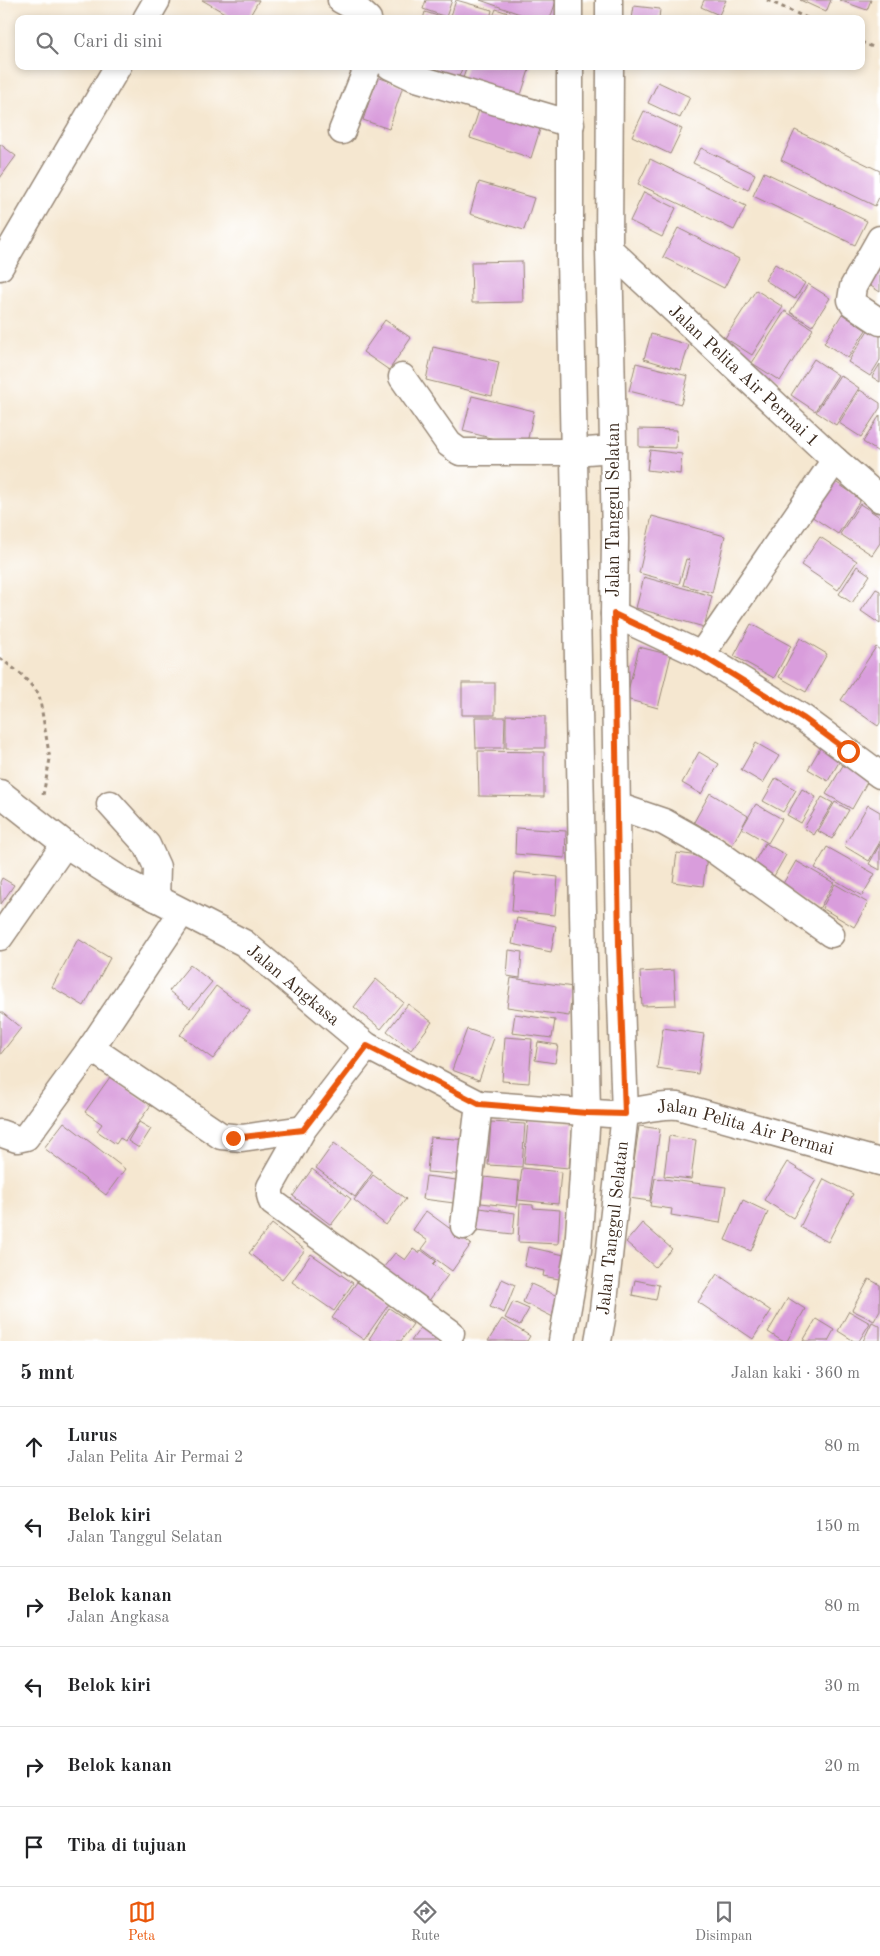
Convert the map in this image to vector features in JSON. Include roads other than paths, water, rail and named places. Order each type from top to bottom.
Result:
[{"type":"street","points":[[148,15],[157,0]]},
{"type":"street","points":[[341,0],[356,8],[364,15]]},
{"type":"street","points":[[569,0],[569,15]]},
{"type":"street","points":[[609,0],[609,15]]},
{"type":"street","points":[[0,267],[8,230],[115,70]]},
{"type":"street","points":[[342,131],[366,70]]},
{"type":"street","points":[[399,70],[413,76],[572,124]]},
{"type":"street","name":"Jalan Tanggul Selatan","points":[[562,1341],[604,1113],[581,781],[570,258],[572,124],[570,70]]},
{"type":"street","name":"Jalan Tanggul Selatan","points":[[598,1341],[604,1309],[604,1113],[617,795],[609,249],[610,70]]},
{"type":"street","points":[[880,239],[853,287],[851,296],[853,304],[880,322]]},
{"type":"street","name":"Jalan Pelita Air Permai 1","points":[[609,249],[835,460],[880,499]]},
{"type":"street","points":[[402,378],[449,444],[460,452],[574,452],[613,449]]},
{"type":"street","points":[[701,655],[835,460]]},
{"type":"street","points":[[614,614],[701,655],[803,718],[880,775]]},
{"type":"street","points":[[581,781],[617,795],[714,850],[831,934]]},
{"type":"street","name":"Jalan Angkasa","points":[[0,793],[65,844],[121,880],[244,943],[367,1046],[479,1104],[604,1113]]},
{"type":"street","points":[[110,804],[147,845],[157,867],[156,898]]},
{"type":"street","points":[[0,937],[65,844]]},
{"type":"street","points":[[0,1133],[17,1139],[26,1137],[91,1048],[182,912]]},
{"type":"street","points":[[367,1046],[303,1130],[270,1186],[272,1202],[451,1333]]},
{"type":"street","points":[[91,1048],[221,1136],[242,1138],[303,1130]]},
{"type":"street","points":[[464,1226],[479,1104]]},
{"type":"street","name":"Jalan Pelita Air Permai","points":[[604,1113],[660,1104],[678,1106],[880,1162]]}]
